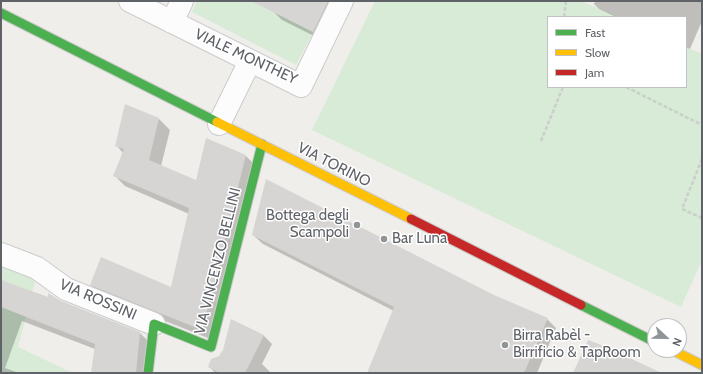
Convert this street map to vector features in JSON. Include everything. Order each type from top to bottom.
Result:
[{"type":"street","name":"VIALE MONTHEY","points":[[130,1],[301,86],[342,1]]},
{"type":"street","points":[[172,22],[182,1]]},
{"type":"street","name":"VIA TORINO","points":[[1,13],[647,338]]},
{"type":"street","points":[[220,124],[250,61]]},
{"type":"street","name":"VIA VINCENZO BELLINI","points":[[154,324],[211,347],[262,144]]},
{"type":"street","name":"VIA ROSSINI","points":[[1,254],[37,268],[66,289],[154,324]]},
{"type":"street","points":[[148,373],[154,324]]},
{"type":"street","points":[[687,358],[702,365]]},
{"type":"path","points":[[564,16],[566,1]]},
{"type":"path","points":[[541,141],[562,88]]},
{"type":"path","points":[[628,88],[702,125]]},
{"type":"path","points":[[702,159],[682,209],[702,218]]},
{"type":"green space","points":[[197,1],[277,1],[313,32],[296,65],[192,12]]},
{"type":"green space","points":[[375,1],[581,1],[616,16],[547,16],[547,88],[687,88],[687,47],[702,54],[702,260],[681,307],[312,130]]},
{"type":"green space","points":[[1,259],[37,274],[18,347],[73,373],[1,373]]},
{"type":"building","points":[[251,1],[328,1],[313,32]]},
{"type":"building","points":[[125,104],[159,118],[149,160],[196,180],[206,138],[246,155],[202,330],[90,285],[101,257],[171,287],[189,208],[113,176],[124,149],[115,146]]},
{"type":"building","points":[[266,179],[494,295],[548,318],[524,373],[367,373],[394,307],[252,235]]},
{"type":"building","points":[[1,280],[48,297],[48,293],[61,301],[140,332],[136,373],[91,373],[95,344],[1,307]]},
{"type":"building","points":[[231,319],[264,335],[245,373],[220,373],[208,367],[211,359],[219,356],[223,350]]},
{"type":"building","points":[[588,340],[599,344],[662,373],[573,373]]},
{"type":"traffic: fast","points":[[1,13],[217,122]]},
{"type":"traffic: fast","points":[[148,373],[154,324],[211,347],[262,144]]},
{"type":"traffic: fast","points":[[581,305],[647,338]]},
{"type":"traffic: slow","points":[[217,122],[411,219]]},
{"type":"traffic: slow","points":[[687,358],[702,365]]},
{"type":"traffic: jam","points":[[411,219],[581,305]]},
{"type":"place","name":"Bottega degli Scampoli","points":[[357,225]]},
{"type":"place","name":"Bar Luna","points":[[384,239]]},
{"type":"place","name":"Birra Rabèl - Birrificio & TapRoom","points":[[505,345]]}]
